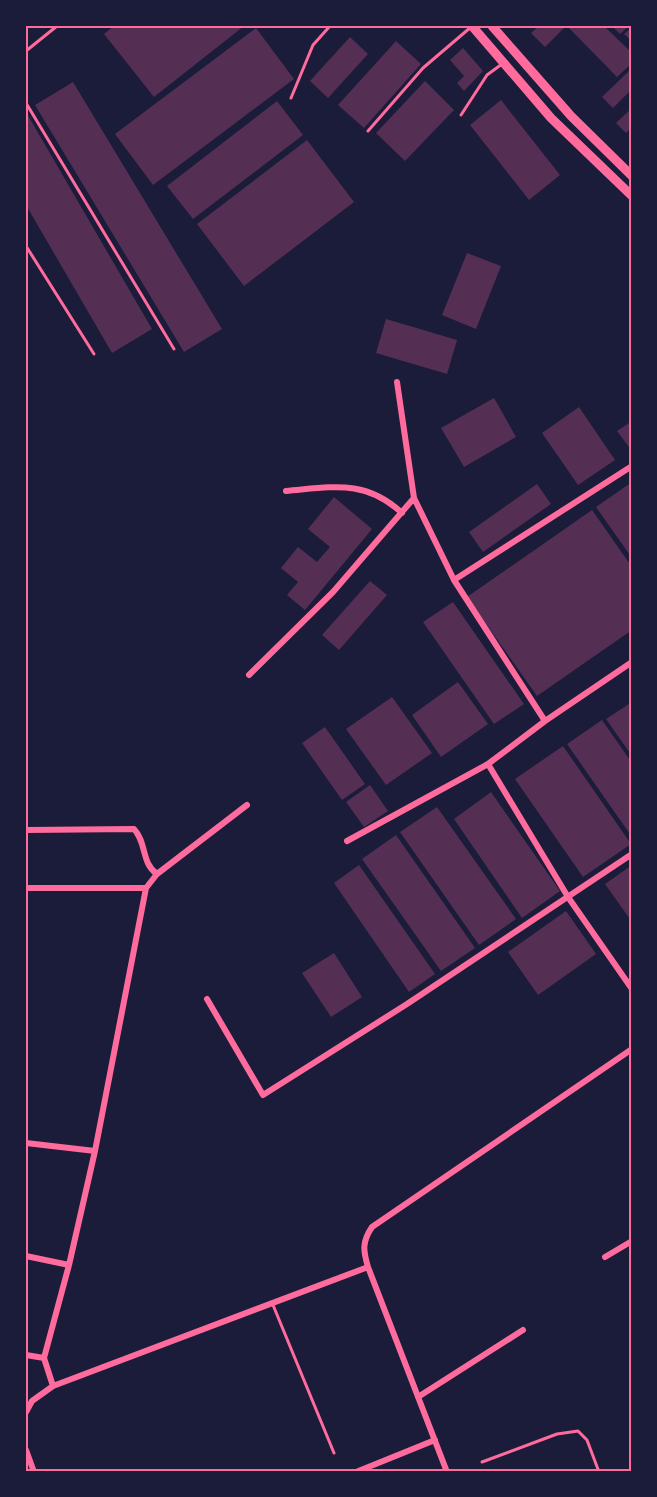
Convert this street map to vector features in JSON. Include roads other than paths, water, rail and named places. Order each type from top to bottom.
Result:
[{"type":"main road","points":[[472,26],[551,118],[632,196]]},
{"type":"main road","points":[[492,26],[571,116],[632,177]]},
{"type":"street","points":[[397,382],[414,498],[454,580],[545,721]]},
{"type":"street","points":[[454,580],[632,466]]},
{"type":"street","points":[[286,491],[351,486],[387,499],[402,513]]},
{"type":"street","points":[[249,675],[333,592],[414,498]]},
{"type":"street","points":[[347,841],[488,764],[545,721],[632,662]]},
{"type":"street","points":[[488,764],[568,897],[632,989]]},
{"type":"street","points":[[53,1386],[44,1358],[95,1151],[146,888],[157,874],[247,805]]},
{"type":"street","points":[[26,830],[134,829],[140,835],[150,869],[157,874]]},
{"type":"street","points":[[207,999],[263,1095],[407,1004],[632,854]]},
{"type":"street","points":[[26,888],[146,888]]},
{"type":"street","points":[[447,1472],[368,1267],[363,1248],[364,1239],[372,1227],[632,1049]]},
{"type":"street","points":[[26,1143],[95,1151]]},
{"type":"street","points":[[605,1257],[632,1241]]},
{"type":"street","points":[[26,1256],[69,1264]]},
{"type":"street","points":[[26,1412],[32,1401],[53,1386],[368,1267]]},
{"type":"street","points":[[418,1397],[523,1330]]},
{"type":"street","points":[[26,1355],[44,1358]]},
{"type":"street","points":[[356,1472],[370,1469],[435,1440]]},
{"type":"street","points":[[26,1450],[34,1472]]},
{"type":"lane","points":[[26,51],[57,26]]},
{"type":"lane","points":[[291,98],[313,45],[330,26]]},
{"type":"lane","points":[[368,131],[423,68],[472,26]]},
{"type":"lane","points":[[461,115],[487,75],[503,62]]},
{"type":"lane","points":[[26,103],[174,349]]},
{"type":"lane","points":[[26,246],[94,354]]},
{"type":"lane","points":[[272,1303],[334,1453]]},
{"type":"lane","points":[[483,1462],[557,1434],[578,1431],[587,1440],[599,1472]]}]
